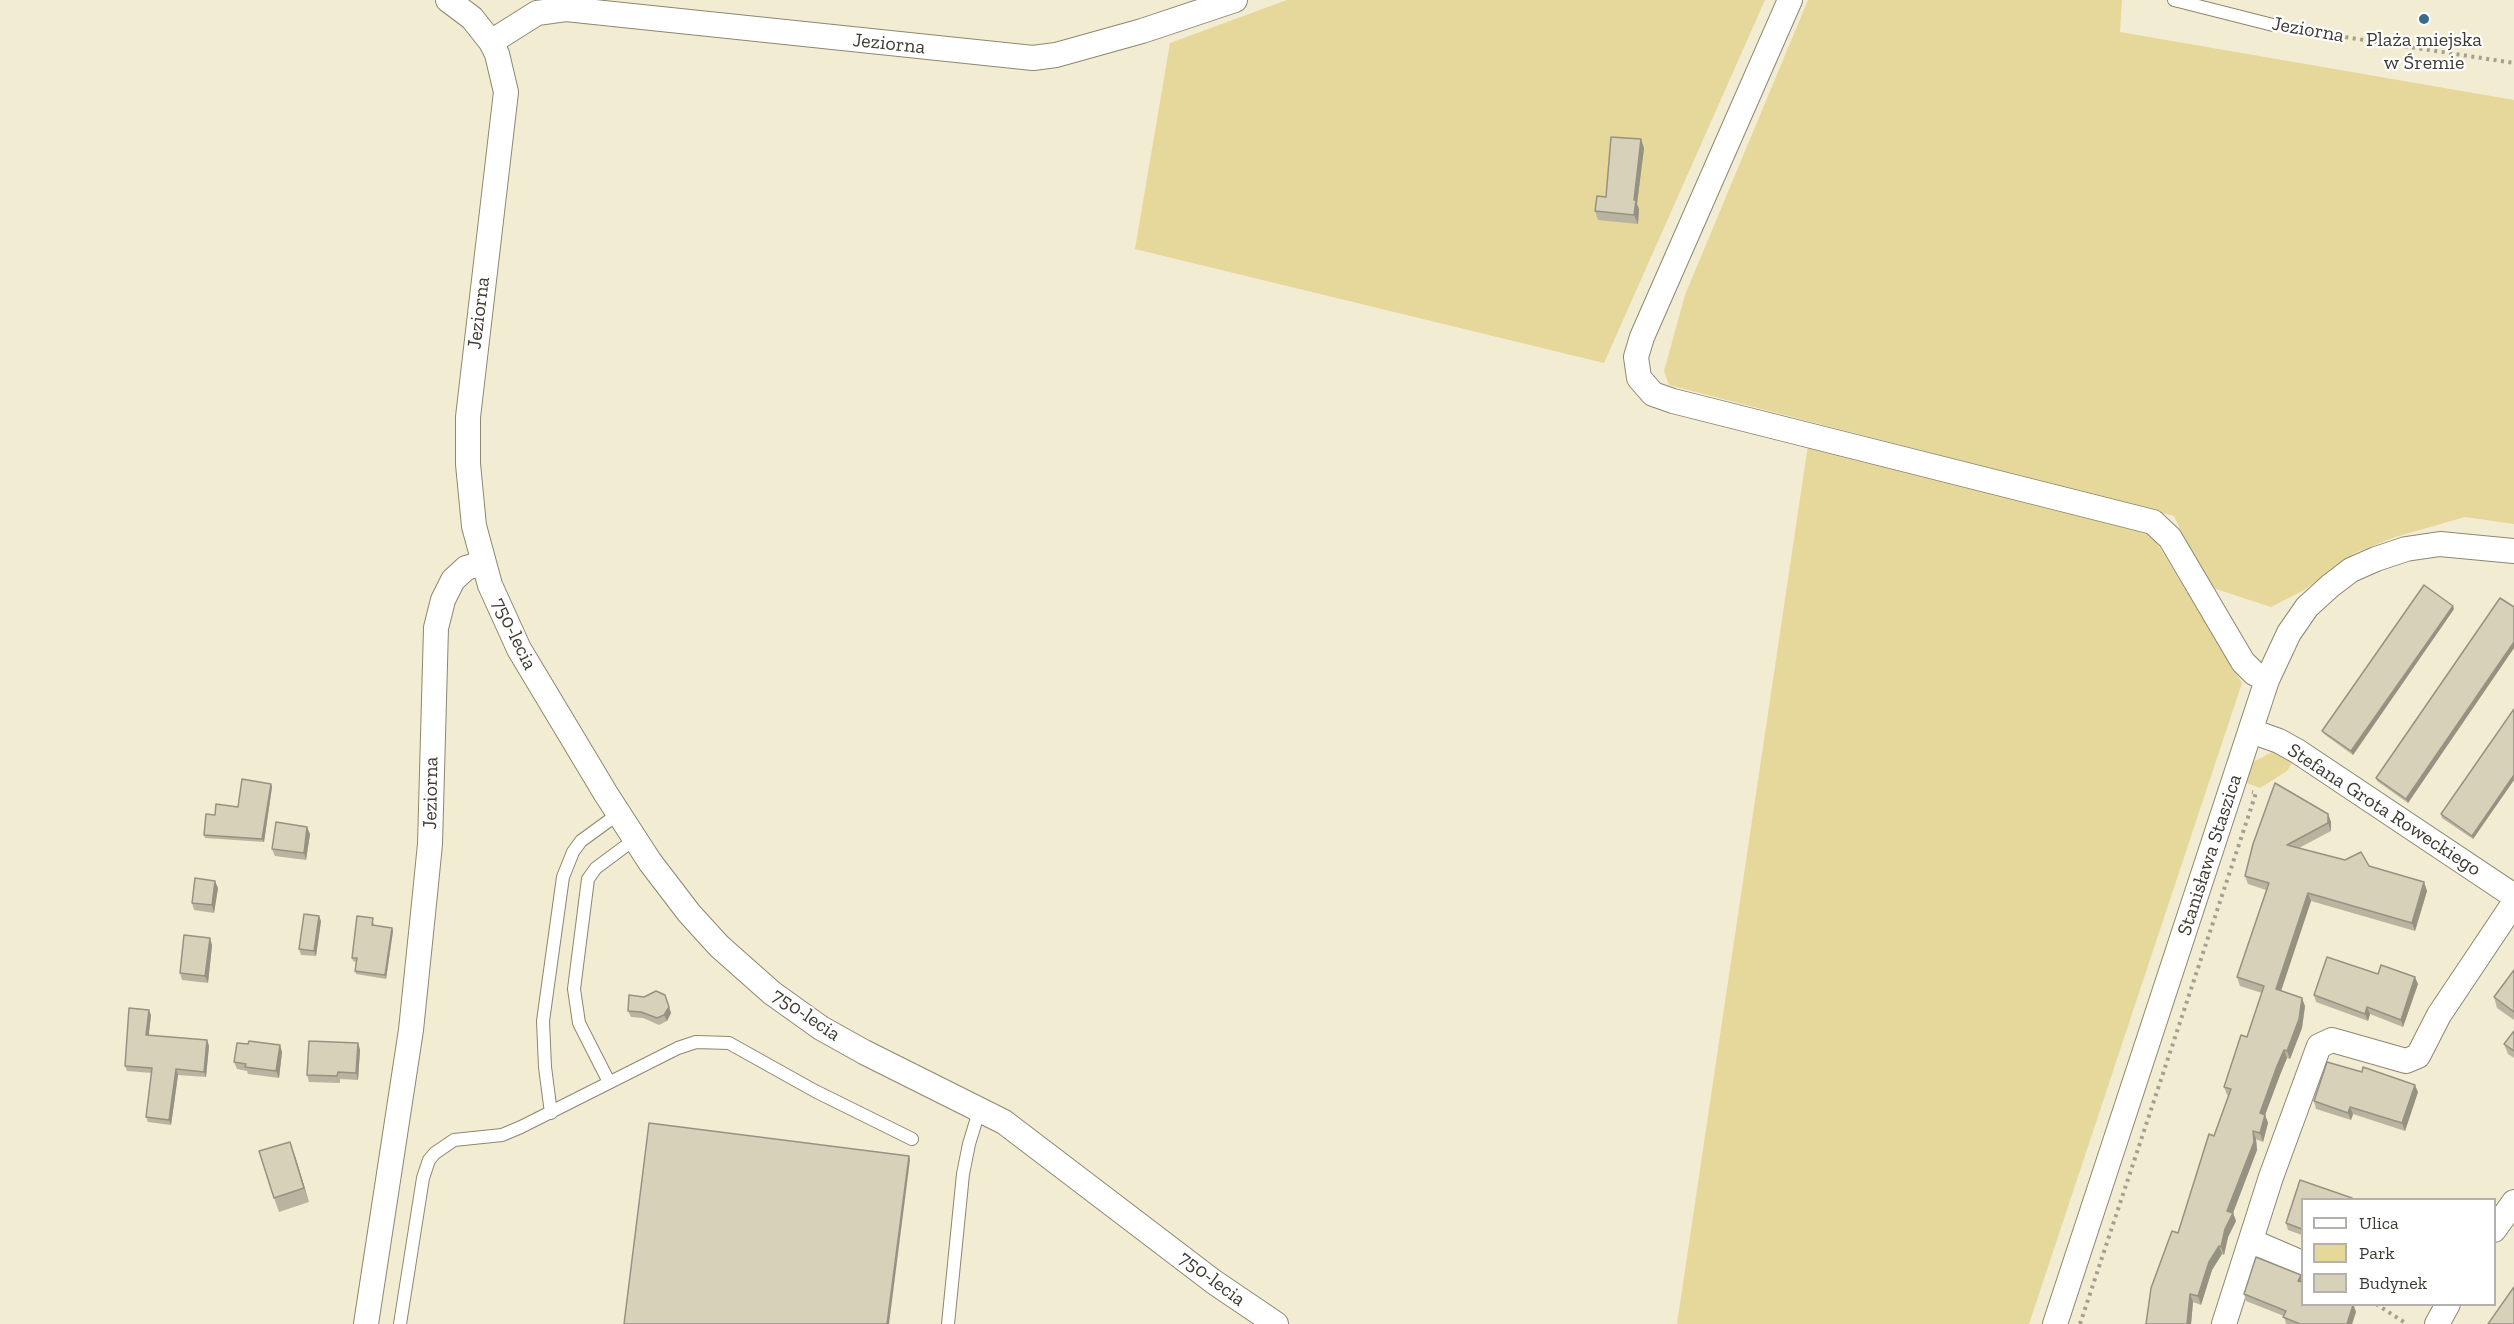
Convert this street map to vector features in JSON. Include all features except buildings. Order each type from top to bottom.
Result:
[{"type":"street","points":[[448,0],[472,18],[491,42]]},
{"type":"street","name":"Jeziorna","points":[[366,1324],[411,1030],[426,884],[430,844],[436,628],[443,600],[453,580],[466,568],[483,563],[471,506],[467,441],[475,346],[506,102],[503,74],[491,42],[537,13],[566,9],[1033,58],[1056,55],[1142,31],[1235,0]]},
{"type":"street","points":[[1790,0],[1642,338],[1636,357],[1638,378],[1653,394],[1673,401],[2153,522],[2170,538],[2243,662],[2254,673],[2267,680]]},
{"type":"street","name":"Stanisława Staszica","points":[[2055,1324],[2267,680],[2280,649],[2302,613],[2330,586],[2357,567],[2406,549],[2440,544],[2514,550]]},
{"type":"street","name":"750-lecia","points":[[483,563],[519,649],[618,814],[676,897],[704,930],[772,993],[821,1028],[864,1052],[980,1108],[1028,1138],[1214,1282],[1276,1324]]},
{"type":"street","name":"Stefana Grota Roweckiego","points":[[2251,731],[2288,746],[2514,896]]},
{"type":"street","points":[[2224,1324],[2319,1046],[2332,1040],[2406,1061],[2418,1056],[2439,1015],[2514,903]]},
{"type":"street","points":[[2496,1227],[2514,1202]]},
{"type":"street","points":[[2251,1241],[2301,1263]]},
{"type":"street","points":[[2438,1324],[2447,1306]]},
{"type":"lane","name":"Jeziorna","points":[[2174,0],[2273,25]]},
{"type":"lane","points":[[551,1113],[543,1047],[543,1021],[562,877],[573,852],[582,841],[618,814]]},
{"type":"lane","points":[[609,1082],[579,1023],[575,1003],[576,977],[588,879],[596,868],[634,839]]},
{"type":"lane","points":[[400,1324],[423,1178],[429,1160],[443,1145],[454,1140],[502,1135],[551,1113],[669,1052],[696,1042],[729,1043],[808,1088],[912,1139]]},
{"type":"lane","points":[[948,1324],[963,1174],[980,1108]]},
{"type":"path","name":"Jeziorna","points":[[2273,25],[2420,46],[2514,63]]},
{"type":"path","points":[[2080,1324],[2256,793],[2249,790]]},
{"type":"path","points":[[2378,1306],[2407,1324]]},
{"type":"green space","points":[[1287,0],[1765,0],[1604,363],[1135,249],[1170,43]]},
{"type":"green space","points":[[1808,0],[2122,0],[2120,32],[2514,100],[2514,524],[2465,517],[2395,537],[2355,553],[2304,590],[2271,607],[2207,586],[2174,516],[1669,385],[1664,371],[1685,295]]},
{"type":"green space","points":[[1808,445],[2149,530],[2242,683],[2029,1324],[1677,1324]]},
{"type":"green space","points":[[2272,752],[2281,753],[2294,760],[2287,771],[2260,788],[2244,782],[2253,762]]},
{"type":"place","name":"Plaża miejska w Śremie","points":[[2424,19]]}]
